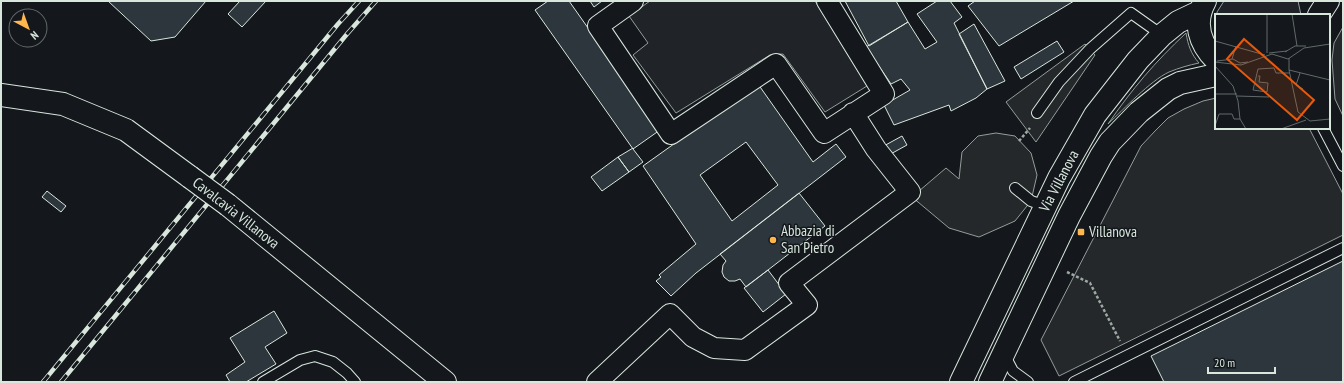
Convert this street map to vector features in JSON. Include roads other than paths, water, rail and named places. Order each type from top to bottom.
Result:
[{"type":"main road","points":[[1314,1],[1316,4],[1316,14]]},
{"type":"main road","points":[[1320,14],[1328,1]]},
{"type":"main road","points":[[1202,7],[1198,25],[1202,41],[1215,59]]},
{"type":"main road","name":"Via Villanova","points":[[961,382],[1059,178],[1095,115],[1138,60],[1162,35],[1178,22],[1202,7]]},
{"type":"main road","name":"Via Villanova","points":[[990,382],[1069,216],[1110,142],[1139,112],[1168,89],[1180,83],[1215,75]]},
{"type":"main road","name":"Cavalcavia Villanova","points":[[1,95],[63,104],[126,130],[228,205],[446,382]]},
{"type":"street","points":[[633,1],[598,26],[670,134],[776,64],[824,133],[884,94],[827,1]]},
{"type":"street","points":[[597,382],[670,314],[693,337],[714,348],[745,350],[807,305],[789,283],[910,192],[876,149],[853,113]]},
{"type":"lane","points":[[1037,113],[1059,82],[1090,49],[1131,13],[1162,35]]},
{"type":"lane","points":[[1324,129],[1343,166]]},
{"type":"lane","points":[[1015,188],[1031,201],[1045,206]]},
{"type":"lane","points":[[1074,382],[1343,248]]},
{"type":"lane","points":[[1004,352],[1013,371],[1028,382]]},
{"type":"lane","points":[[263,382],[300,360],[315,356],[333,362],[347,373],[355,382]]},
{"type":"railway","points":[[43,382],[338,24],[359,1]]},
{"type":"railway","points":[[61,382],[347,34],[376,1]]},
{"type":"place","name":"Villanova","points":[[1081,232]]},
{"type":"place","name":"Abbazia di San Pietro","points":[[773,240]]}]
